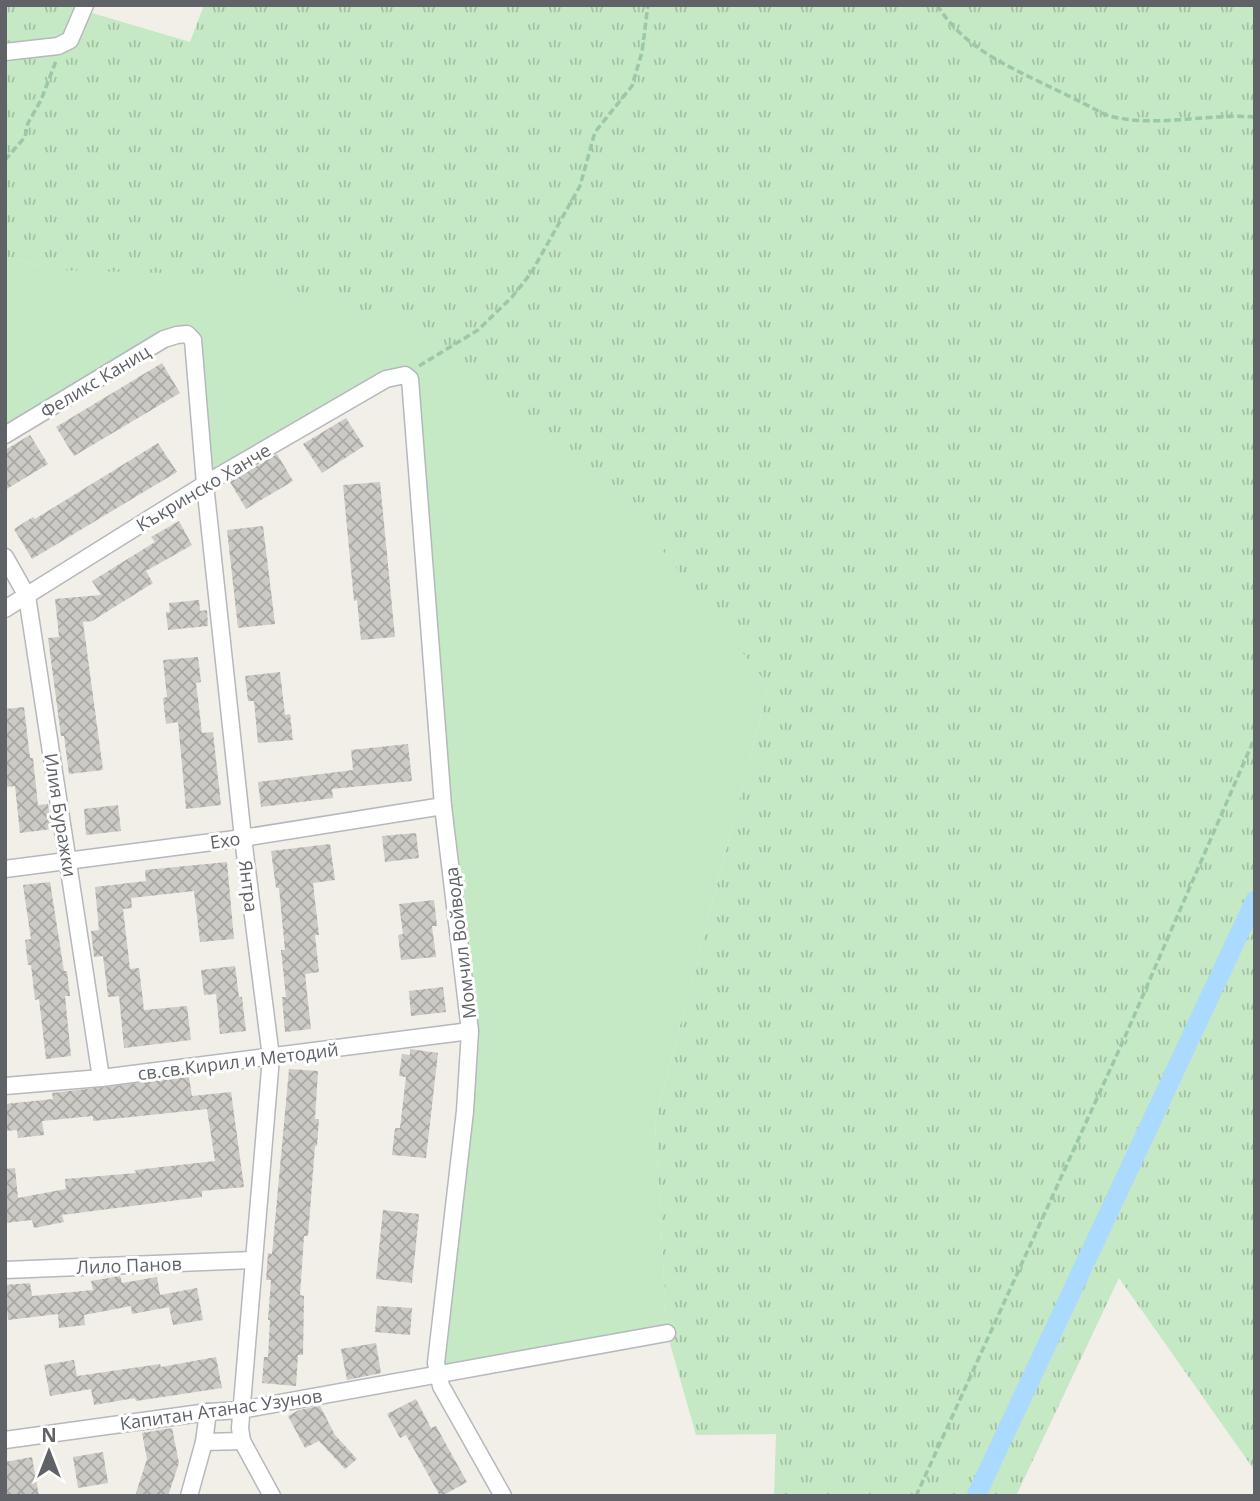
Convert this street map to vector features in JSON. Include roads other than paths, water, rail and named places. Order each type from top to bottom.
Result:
[{"type":"street","points":[[5,52],[58,46],[70,40],[85,5]]},
{"type":"street","name":"Феликс Каниц","points":[[5,435],[164,339],[187,334]]},
{"type":"street","name":"Янтра","points":[[187,334],[193,340],[195,351],[205,484],[243,838],[271,1057],[241,1410],[242,1441]]},
{"type":"street","name":"Къкринско Ханче","points":[[5,609],[205,484],[386,379],[405,375]]},
{"type":"street","name":"Момчил Войвода","points":[[405,375],[410,379],[412,387],[443,806],[470,1031],[465,1111],[438,1330],[437,1373],[503,1496]]},
{"type":"street","name":"Илия Буражки","points":[[5,556],[27,596],[101,1078]]},
{"type":"street","name":"Ехо","points":[[5,869],[243,838],[443,806]]},
{"type":"street","name":"св.св.Кирил и Методий","points":[[5,1086],[101,1078],[470,1031]]},
{"type":"street","name":"Лило Панов","points":[[5,1270],[253,1260]]},
{"type":"street","name":"Капитан Атанас Узунов","points":[[5,1440],[208,1412],[241,1410],[667,1333]]},
{"type":"street","points":[[189,1496],[204,1442],[208,1412]]},
{"type":"street","points":[[204,1442],[242,1441],[272,1496]]},
{"type":"waterway","points":[[976,1496],[1255,900]]}]
